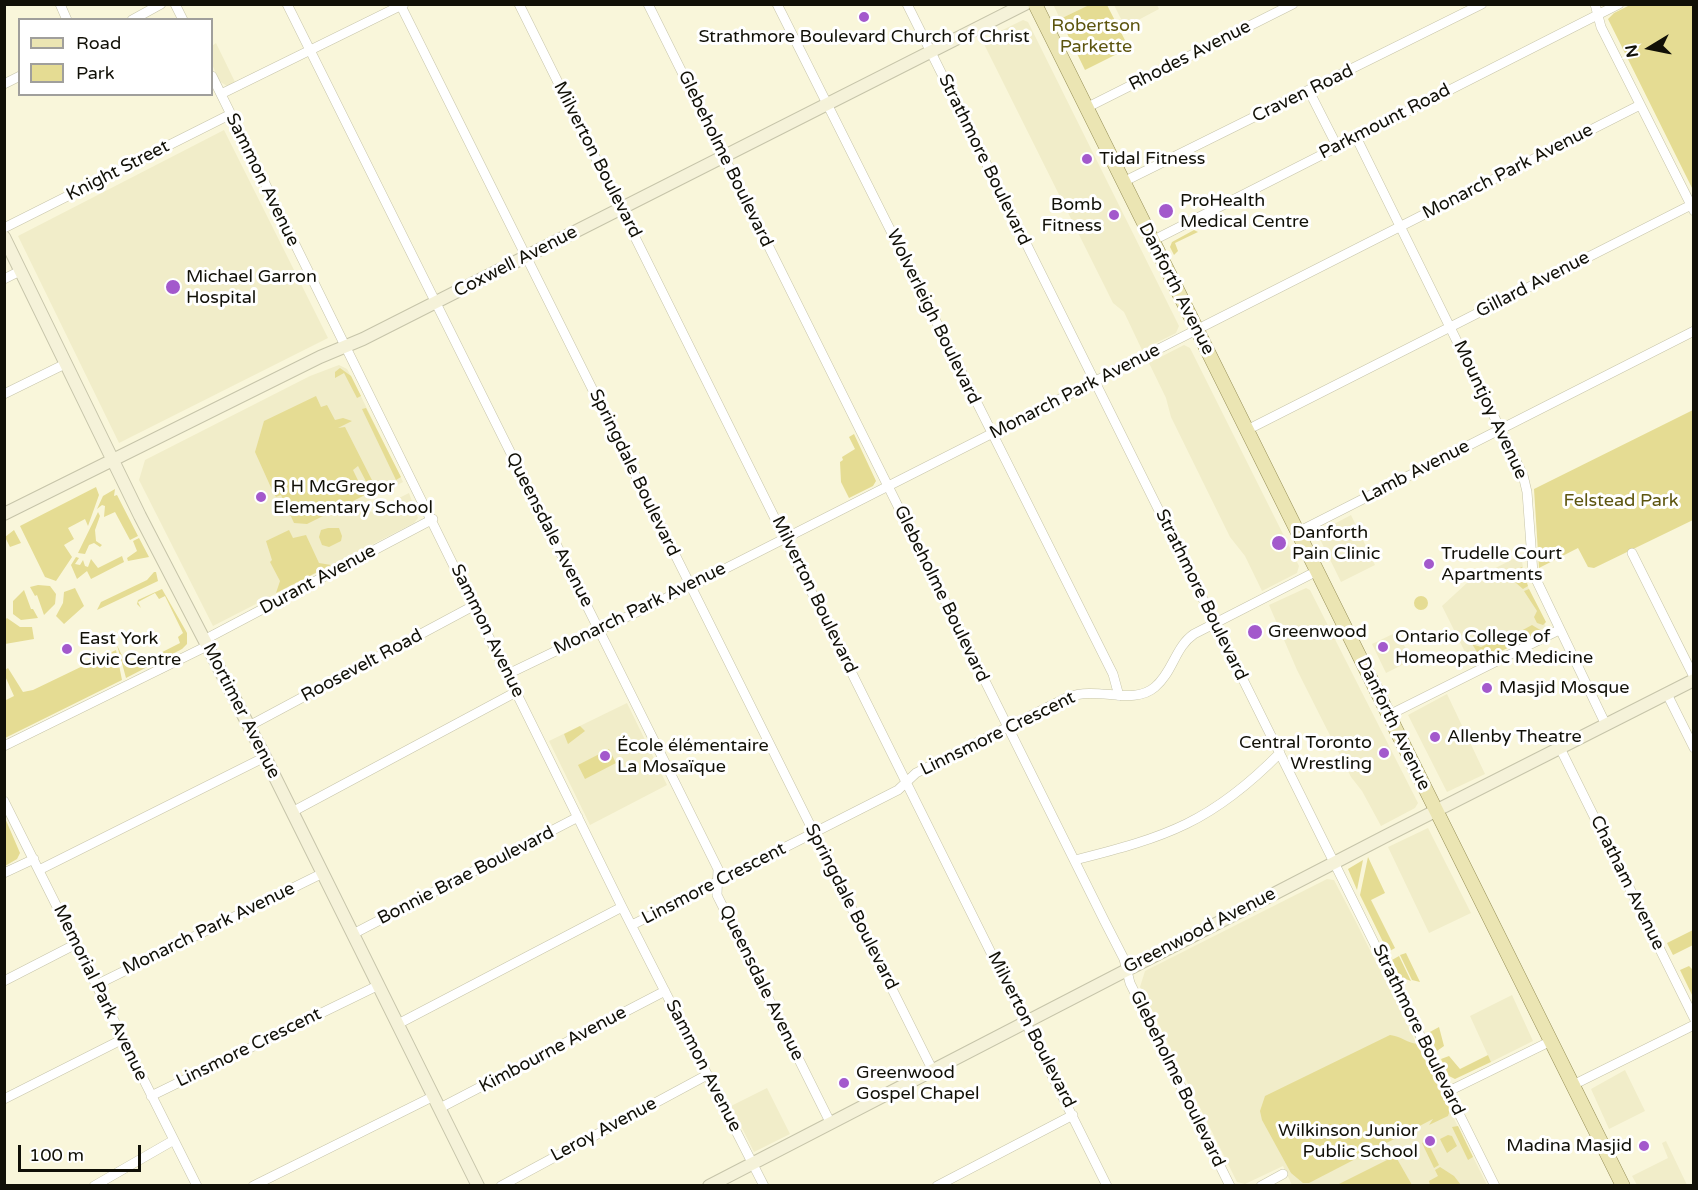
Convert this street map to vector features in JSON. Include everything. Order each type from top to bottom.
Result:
[{"type":"main road","name":"Danforth Avenue","points":[[1035,4],[1623,1185]]},
{"type":"street","points":[[60,4],[66,18]]},
{"type":"street","points":[[136,18],[161,4]]},
{"type":"street","points":[[175,4],[182,18]]},
{"type":"street","name":"Queensdale Avenue","points":[[287,4],[718,869],[717,895],[830,1122]]},
{"type":"street","name":"Milverton Boulevard","points":[[519,4],[1107,1185]]},
{"type":"street","name":"Glebeholme Boulevard","points":[[648,4],[1007,728],[1075,860],[1127,969],[1130,983],[1230,1185]]},
{"type":"street","name":"Wolverleigh Boulevard","points":[[777,4],[1113,674],[1119,696]]},
{"type":"street","name":"Strathmore Boulevard","points":[[907,4],[1495,1185]]},
{"type":"street","name":"Coxwell Avenue","points":[[4,514],[527,257],[1025,4]]},
{"type":"street","name":"Rhodes Avenue","points":[[1086,108],[1293,4]]},
{"type":"street","name":"Craven Road","points":[[1123,182],[1482,4]]},
{"type":"street","points":[[1595,4],[1640,105],[1692,208]]},
{"type":"street","name":"Parkmount Road","points":[[1152,241],[1619,4]]},
{"type":"street","points":[[221,94],[402,5]]},
{"type":"street","name":"Springdale Boulevard","points":[[402,5],[933,1069]]},
{"type":"street","points":[[4,84],[18,77]]},
{"type":"street","name":"Sammon Avenue","points":[[213,78],[622,907],[764,1185]]},
{"type":"street","points":[[1309,91],[1337,146]]},
{"type":"street","name":"Monarch Park Avenue","points":[[507,674],[691,586],[1640,105]]},
{"type":"street","name":"Knight Street","points":[[4,228],[231,114]]},
{"type":"street","name":"Mountjoy Avenue","points":[[1356,136],[1451,326],[1526,486],[1533,573],[1606,725]]},
{"type":"street","name":"Gillard Avenue","points":[[1247,430],[1451,326],[1692,208]]},
{"type":"street","name":"Mortimer Avenue","points":[[4,237],[65,364],[265,757],[478,1185]]},
{"type":"street","points":[[4,279],[20,271]]},
{"type":"street","name":"Lamb Avenue","points":[[1298,532],[1694,331]]},
{"type":"street","points":[[4,394],[65,364]]},
{"type":"street","name":"Durant Avenue","points":[[4,746],[205,643],[432,519]]},
{"type":"street","points":[[1632,553],[1694,679]]},
{"type":"street","name":"Linnsmore Crescent","points":[[860,809],[898,790],[916,773],[1082,692],[1119,696],[1138,695],[1155,687],[1169,671],[1187,638],[1317,571]]},
{"type":"street","name":"Roosevelt Road","points":[[249,726],[475,605]]},
{"type":"street","points":[[1389,716],[1559,630]]},
{"type":"street","name":"Greenwood Avenue","points":[[709,1185],[1694,679]]},
{"type":"street","points":[[292,812],[516,692]]},
{"type":"street","points":[[1667,694],[1694,748]]},
{"type":"street","name":"Chatham Avenue","points":[[1560,748],[1694,1018]]},
{"type":"street","points":[[1075,860],[1149,842],[1185,826],[1245,786],[1280,753]]},
{"type":"street","points":[[39,870],[265,757]]},
{"type":"street","name":"Memorial Park Avenue","points":[[4,801],[196,1185]]},
{"type":"street","name":"Linsmore Crescent","points":[[632,925],[860,809]]},
{"type":"street","name":"Bonnie Brae Boulevard","points":[[354,934],[578,818]]},
{"type":"street","points":[[4,873],[34,859]]},
{"type":"street","name":"Monarch Park Avenue","points":[[96,985],[323,873]]},
{"type":"street","name":"Linsmore Crescent","points":[[398,1024],[622,907]]},
{"type":"street","points":[[4,981],[76,944]]},
{"type":"street","name":"Linsmore Crescent","points":[[151,1096],[379,985]]},
{"type":"street","name":"Kimbourne Avenue","points":[[440,1108],[665,991]]},
{"type":"street","points":[[1573,1085],[1694,1025]]},
{"type":"street","points":[[4,1099],[123,1040]]},
{"type":"street","points":[[1449,1091],[1551,1041]]},
{"type":"street","name":"Leroy Avenue","points":[[501,1185],[707,1075]]},
{"type":"street","points":[[253,1185],[434,1096]]},
{"type":"street","points":[[937,1185],[1073,1115]]},
{"type":"street","points":[[94,1185],[174,1140]]},
{"type":"street","points":[[1261,1185],[1283,1174]]},
{"type":"shaded area","points":[[1053,4],[1089,5],[1060,19]]},
{"type":"shaded area","points":[[1114,5],[1157,5],[1159,9],[1125,27]]},
{"type":"shaded area","points":[[1023,20],[1028,22],[1179,326],[1176,333],[1142,350],[1124,312],[1113,303],[982,40]]},
{"type":"shaded area","points":[[216,43],[235,82],[227,86],[219,81],[213,66],[213,45]]},
{"type":"shaded area","name":"Michael Garron Hospital","points":[[224,130],[328,338],[119,443],[18,236]]},
{"type":"shaded area","points":[[1184,345],[1190,348],[1299,566],[1297,573],[1262,591],[1245,556],[1230,537],[1171,417],[1166,398],[1149,363]]},
{"type":"shaded area","name":"R H McGregor Elementary School","points":[[339,365],[347,369],[351,376],[403,482],[364,503],[371,512],[409,493],[418,518],[414,523],[213,626],[139,480],[145,460],[310,376]]},
{"type":"shaded area","points":[[1351,515],[1375,565],[1341,582],[1317,533]]},
{"type":"shaded area","points":[[1521,555],[1525,580],[1546,627],[1472,666],[1442,606],[1468,582]]},
{"type":"shaded area","points":[[1306,588],[1310,590],[1418,803],[1415,808],[1381,826],[1362,791],[1351,777],[1297,670],[1269,605]]},
{"type":"shaded area","points":[[1397,632],[1412,660],[1386,673],[1372,644]]},
{"type":"shaded area","points":[[1447,694],[1485,774],[1447,792],[1408,715]]},
{"type":"shaded area","name":"École élémentaire La Mosaïque","points":[[627,703],[667,785],[590,825],[549,741]]},
{"type":"shaded area","points":[[1428,828],[1471,913],[1429,933],[1388,847]]},
{"type":"shaded area","points":[[1327,879],[1334,880],[1356,922],[1487,1185],[1292,1185],[1283,1166],[1245,1184],[1237,1182],[1140,987],[1145,971]]},
{"type":"shaded area","points":[[1512,995],[1533,1041],[1491,1062],[1470,1016]]},
{"type":"shaded area","points":[[1625,1070],[1645,1111],[1609,1129],[1591,1089]]},
{"type":"shaded area","points":[[767,1088],[790,1134],[754,1152],[731,1106]]},
{"type":"shaded area","points":[[1666,1141],[1687,1185],[1637,1185],[1632,1176],[1668,1158],[1662,1143]]},
{"type":"green space","name":"Robertson Parkette","points":[[1089,5],[1107,5],[1129,48],[1085,70],[1060,19]]},
{"type":"green space","points":[[1630,5],[1693,5],[1693,190],[1608,19],[1614,13]]},
{"type":"green space","points":[[1194,230],[1198,232],[1175,243],[1178,251],[1174,255],[1170,247],[1172,242]]},
{"type":"green space","points":[[340,368],[351,376],[361,396],[357,398],[344,373],[335,378],[335,372]]},
{"type":"green space","points":[[316,396],[321,407],[327,405],[335,420],[343,418],[352,421],[338,428],[345,427],[377,490],[372,493],[358,466],[353,470],[365,495],[307,524],[294,523],[281,495],[276,497],[273,492],[255,452],[264,421]]},
{"type":"green space","points":[[366,408],[401,477],[396,480],[362,409]]},
{"type":"green space","name":"Felstead Park","points":[[1693,410],[1693,520],[1594,568],[1588,567],[1578,548],[1539,568],[1534,489]]},
{"type":"green space","points":[[854,434],[876,481],[873,486],[849,498],[841,482],[840,462],[843,460],[842,457],[855,449],[849,437]]},
{"type":"green space","points":[[96,487],[99,495],[88,526],[85,519],[68,528],[74,539],[64,545],[72,557],[56,581],[45,577],[20,526]]},
{"type":"green space","points":[[115,489],[114,496],[117,495],[138,536],[130,540],[115,512],[104,517],[105,506],[102,505],[97,509],[103,496]]},
{"type":"green space","points":[[98,512],[100,516],[95,530],[96,541],[102,545],[100,547],[94,543],[89,545],[85,554],[78,553]]},
{"type":"green space","points":[[339,528],[342,536],[341,541],[329,547],[322,545],[319,537],[321,530]]},
{"type":"green space","points":[[14,530],[21,543],[10,547],[5,537]]},
{"type":"green space","points":[[289,530],[293,538],[306,535],[319,563],[331,565],[276,593],[280,581],[270,562],[272,560],[266,541]]},
{"type":"green space","points":[[139,538],[149,557],[128,561],[127,558],[137,551],[133,541]]},
{"type":"green space","points":[[122,556],[124,562],[91,579],[87,571],[77,579],[71,565],[76,557],[79,558],[75,564],[80,565],[83,560],[85,566],[88,567],[91,559],[98,568]]},
{"type":"green space","points":[[1522,567],[1528,586],[1523,589],[1516,583],[1511,583],[1508,576],[1509,573]]},
{"type":"green space","points":[[156,572],[158,581],[97,610],[101,602],[147,580]]},
{"type":"green space","points":[[50,586],[56,594],[55,604],[44,615],[37,595],[35,596],[30,587]]},
{"type":"green space","points":[[75,588],[84,606],[64,624],[56,616],[63,603],[64,592]]},
{"type":"green space","points":[[162,589],[187,633],[187,644],[182,649],[126,678],[117,645],[125,662],[131,660],[135,666],[180,643],[178,637],[183,633],[165,596],[159,599],[155,593],[138,602],[141,608],[137,604],[138,600]]},
{"type":"green space","points":[[1529,589],[1546,622],[1543,625],[1537,623],[1534,617],[1537,611],[1524,591]]},
{"type":"green space","points":[[24,590],[31,609],[38,618],[21,620],[13,614],[13,601]]},
{"type":"green space","points":[[1418,596],[1424,596],[1428,603],[1424,610],[1418,610],[1414,606],[1414,600]]},
{"type":"green space","points":[[7,618],[20,627],[32,627],[34,639],[5,644],[5,620]]},
{"type":"green space","points":[[1532,625],[1542,631],[1517,643],[1519,632]]},
{"type":"green space","points":[[1513,631],[1510,647],[1482,660],[1472,644],[1481,647]]},
{"type":"green space","points":[[116,650],[122,680],[5,738],[5,698],[6,700],[14,696],[5,676],[5,670],[8,668],[23,692],[33,690]]},
{"type":"green space","points":[[580,726],[585,731],[568,744],[564,734]]},
{"type":"green space","points":[[609,749],[616,763],[585,779],[578,765]]},
{"type":"green space","points":[[5,818],[20,853],[17,859],[5,866]]},
{"type":"green space","points":[[1368,857],[1385,893],[1371,900],[1395,948],[1388,952],[1360,895]]},
{"type":"green space","points":[[1363,860],[1357,890],[1348,869]]},
{"type":"green space","points":[[1693,930],[1693,945],[1673,955],[1667,943]]},
{"type":"green space","points":[[1406,953],[1420,982],[1412,980],[1400,955]]},
{"type":"green space","points":[[1399,956],[1411,981],[1400,977],[1392,960]]},
{"type":"green space","points":[[1689,966],[1693,970],[1693,997],[1680,970]]},
{"type":"green space","points":[[1439,1027],[1444,1046],[1437,1051],[1428,1033]]},
{"type":"green space","points":[[1390,1035],[1417,1044],[1450,1110],[1448,1116],[1429,1125],[1433,1119],[1309,1183],[1303,1183],[1291,1173],[1262,1120],[1260,1111],[1265,1096]]},
{"type":"green space","points":[[1488,1055],[1491,1062],[1455,1079],[1449,1076],[1441,1059],[1449,1056],[1460,1069]]},
{"type":"green space","points":[[1458,1126],[1473,1157],[1468,1160],[1452,1127]]},
{"type":"green space","points":[[1448,1135],[1452,1136],[1457,1146],[1447,1153],[1440,1139]]},
{"type":"green space","points":[[1427,1141],[1439,1165],[1434,1168],[1422,1143]]},
{"type":"green space","points":[[1396,1157],[1412,1185],[1337,1185],[1389,1159]]},
{"type":"green space","points":[[1440,1167],[1454,1176],[1461,1185],[1430,1185],[1429,1181],[1438,1176],[1435,1170]]},
{"type":"place","name":"Strathmore Boulevard Church of Christ","points":[[864,17]]},
{"type":"place","name":"Tidal Fitness","points":[[1087,159]]},
{"type":"place","name":"ProHealth Medical Centre","points":[[1166,211]]},
{"type":"place","name":"Bomb Fitness","points":[[1114,215]]},
{"type":"place","name":"Michael Garron Hospital","points":[[173,287]]},
{"type":"place","name":"R H McGregor Elementary School","points":[[261,497]]},
{"type":"place","name":"Danforth Pain Clinic","points":[[1279,543]]},
{"type":"place","name":"Trudelle Court Apartments","points":[[1429,564]]},
{"type":"place","name":"Greenwood","points":[[1255,632]]},
{"type":"place","name":"Ontario College of Homeopathic Medicine","points":[[1383,647]]},
{"type":"place","name":"East York Civic Centre","points":[[67,649]]},
{"type":"place","name":"Masjid Mosque","points":[[1487,688]]},
{"type":"place","name":"Allenby Theatre","points":[[1435,737]]},
{"type":"place","name":"Central Toronto Wrestling","points":[[1384,753]]},
{"type":"place","name":"École élémentaire La Mosaïque","points":[[605,756]]},
{"type":"place","name":"Greenwood Gospel Chapel","points":[[844,1083]]},
{"type":"place","name":"Wilkinson Junior Public School","points":[[1430,1141]]},
{"type":"place","name":"Madina Masjid","points":[[1644,1146]]}]
